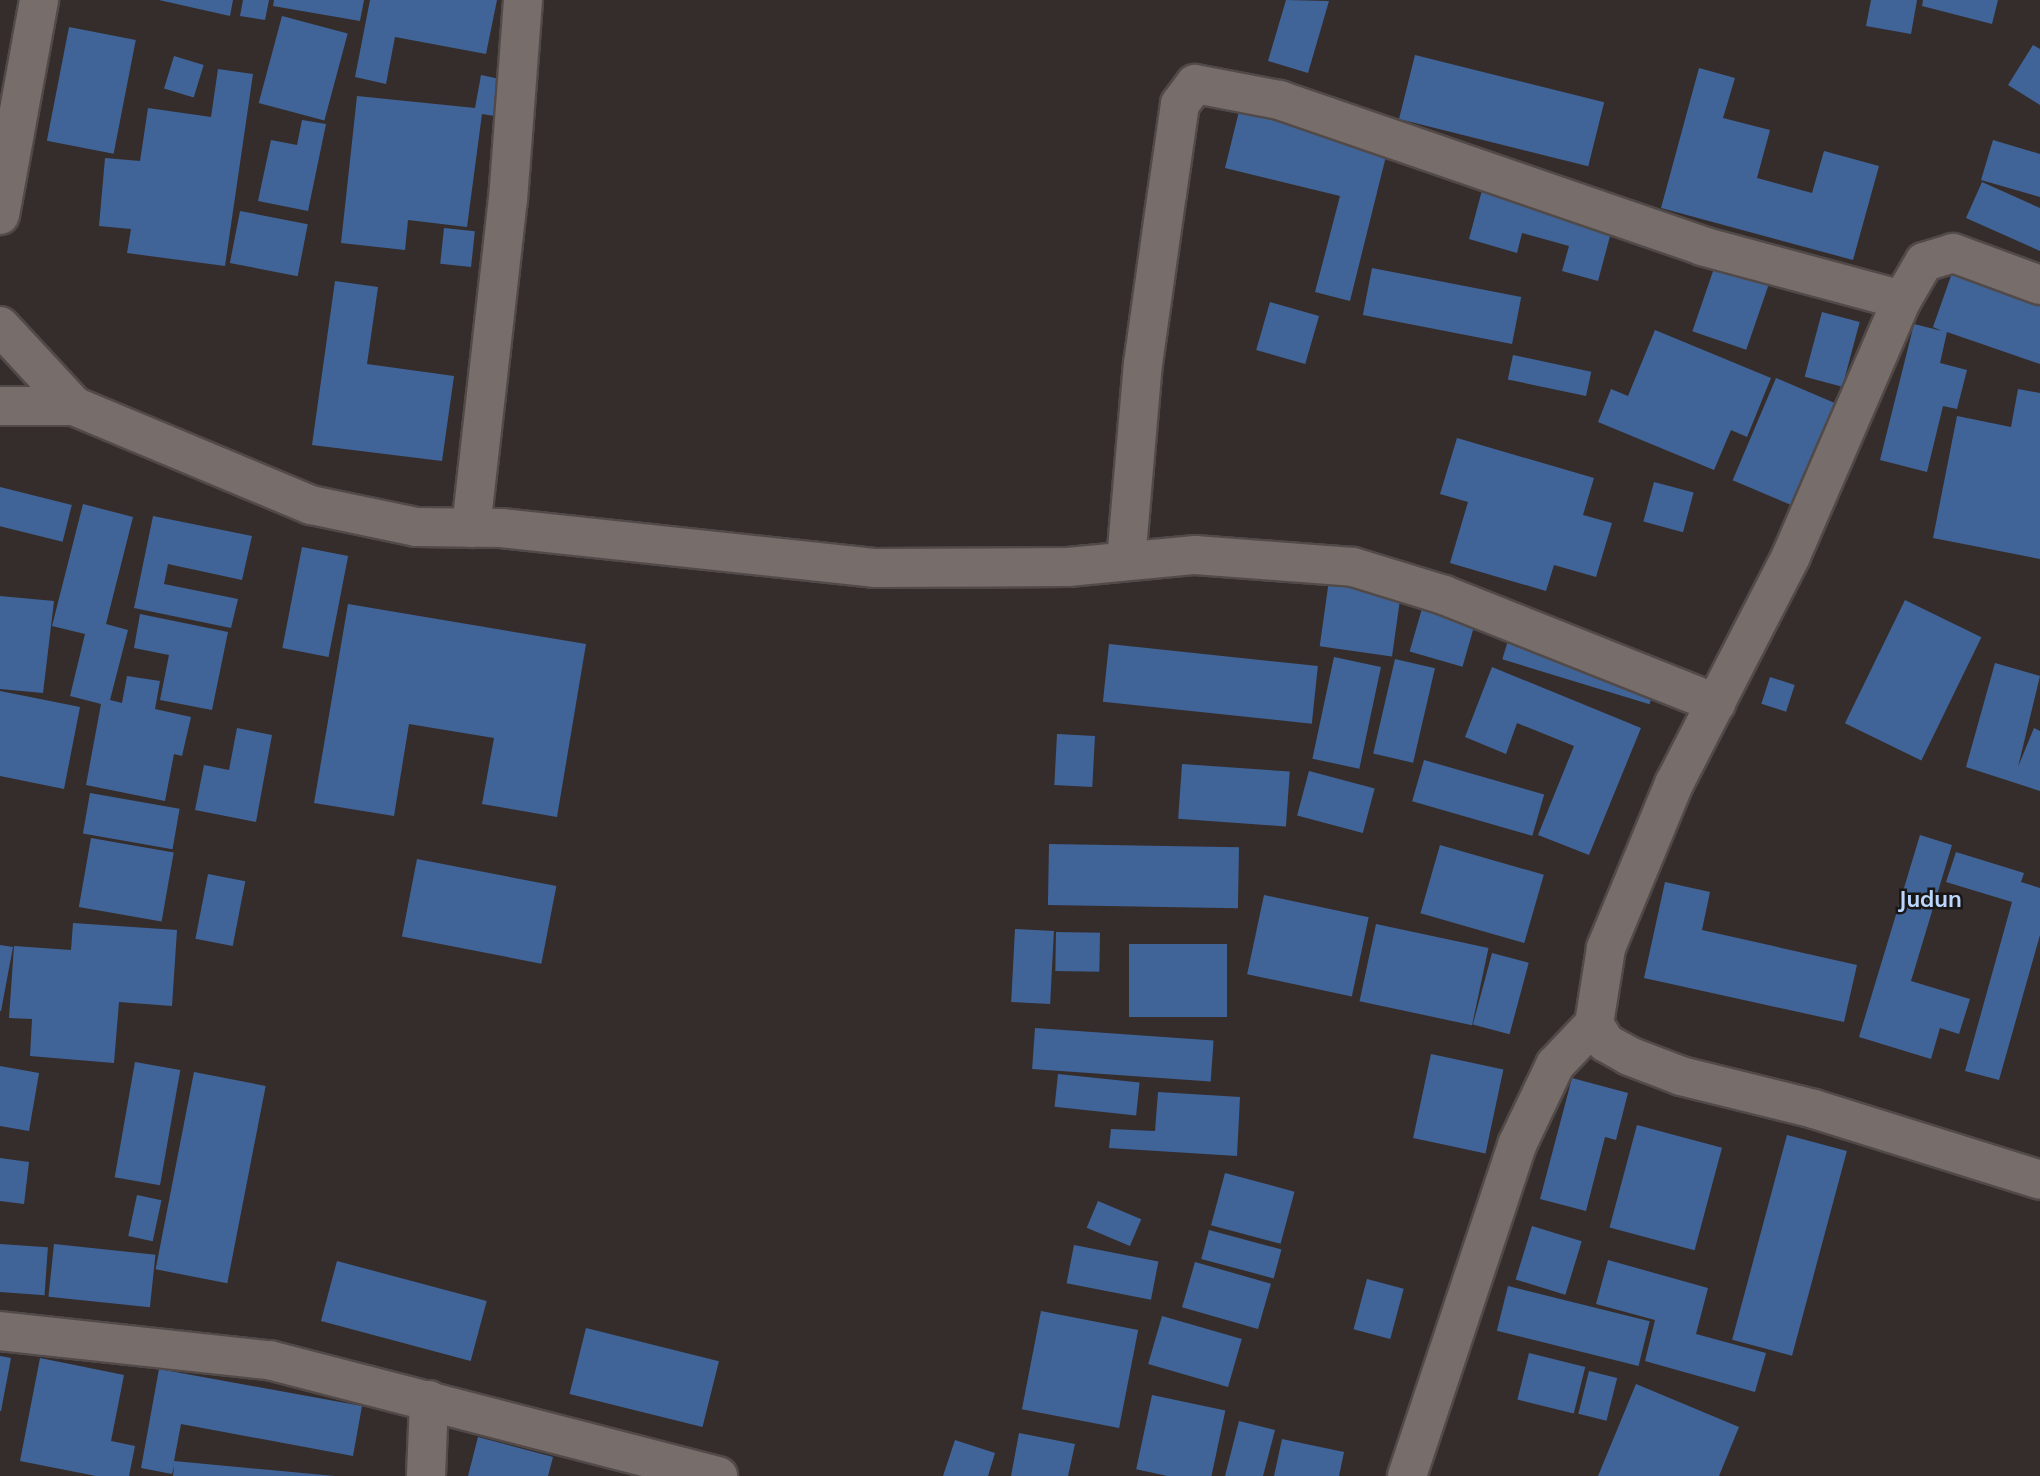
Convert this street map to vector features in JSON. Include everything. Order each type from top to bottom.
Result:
[{"type":"street","points":[[0,215],[40,0]]},
{"type":"street","points":[[471,528],[508,200],[523,0]]},
{"type":"street","points":[[1126,561],[1143,365],[1168,182],[1180,104],[1195,84],[1279,100],[1702,246],[1902,300]]},
{"type":"street","points":[[1408,1476],[1517,1145],[1555,1065],[1594,1024],[1606,948],[1674,784],[1791,556],[1902,300],[1924,262],[1953,253],[1974,256],[2040,285]]},
{"type":"street","points":[[0,327],[74,407]]},
{"type":"street","points":[[0,406],[74,407],[311,505],[416,527],[471,528],[874,568],[1242,556],[1353,567],[1444,595],[1716,703]]},
{"type":"street","points":[[1594,1024],[1606,1043],[1629,1056],[1681,1076],[1814,1109],[2040,1180]]},
{"type":"street","points":[[0,1331],[269,1360],[718,1476]]},
{"type":"street","points":[[426,1476],[429,1400]]},
{"type":"building","points":[[159,0],[233,0],[230,16]]},
{"type":"building","points":[[243,0],[269,0],[265,20],[240,16]]},
{"type":"building","points":[[274,0],[364,0],[360,21],[273,6]]},
{"type":"building","points":[[370,0],[497,0],[486,54],[395,37],[386,84],[355,77]]},
{"type":"building","points":[[1286,0],[1329,1],[1308,73],[1268,61]]},
{"type":"building","points":[[1871,0],[1917,0],[1911,34],[1866,26]]},
{"type":"building","points":[[1923,0],[1998,0],[1992,24],[1922,6]]},
{"type":"building","points":[[282,16],[348,34],[324,121],[259,103]]},
{"type":"building","points":[[69,27],[136,40],[114,154],[47,141]]},
{"type":"building","points":[[2033,45],[2040,49],[2040,105],[2008,85]]},
{"type":"building","points":[[1415,55],[1604,102],[1588,166],[1399,119]]},
{"type":"building","points":[[174,56],[204,65],[194,98],[164,89]]},
{"type":"building","points":[[1699,68],[1735,78],[1723,118],[1770,130],[1757,178],[1812,193],[1824,151],[1879,166],[1853,260],[1661,208]]},
{"type":"building","points":[[218,69],[253,74],[225,266],[127,253],[131,229],[99,226],[105,158],[140,161],[148,108],[211,117]]},
{"type":"building","points":[[481,75],[509,81],[501,117],[482,114],[467,227],[408,220],[405,250],[341,243],[357,96],[475,108]]},
{"type":"building","points":[[1244,91],[1393,128],[1350,301],[1315,292],[1340,196],[1225,168]]},
{"type":"building","points":[[302,120],[326,124],[308,211],[258,201],[271,140],[297,145]]},
{"type":"building","points":[[1993,140],[2040,154],[2040,197],[1981,180]]},
{"type":"building","points":[[1489,164],[1620,199],[1598,281],[1562,271],[1569,246],[1522,233],[1517,253],[1469,239]]},
{"type":"building","points":[[1982,182],[2040,208],[2040,251],[1966,218]]},
{"type":"building","points":[[240,211],[308,224],[298,276],[230,263]]},
{"type":"building","points":[[444,228],[475,231],[471,267],[440,264]]},
{"type":"building","points":[[1721,248],[1775,267],[1746,350],[1692,331]]},
{"type":"building","points":[[1958,256],[2040,284],[2040,364],[1947,332],[1940,363],[1967,370],[1957,409],[1943,406],[1927,472],[1880,460],[1914,324],[1942,331],[1933,327]]},
{"type":"building","points":[[1372,268],[1521,297],[1512,344],[1363,315]]},
{"type":"building","points":[[335,281],[378,287],[367,364],[454,376],[442,461],[312,445]]},
{"type":"building","points":[[1270,302],[1319,316],[1305,364],[1256,350]]},
{"type":"building","points":[[1822,312],[1860,322],[1842,387],[1805,377]]},
{"type":"building","points":[[1655,330],[1771,378],[1747,437],[1731,430],[1714,470],[1598,422],[1611,389],[1628,396]]},
{"type":"building","points":[[1513,355],[1591,372],[1586,396],[1508,379]]},
{"type":"building","points":[[1776,378],[1836,403],[1792,506],[1733,480]]},
{"type":"building","points":[[2018,389],[2040,393],[2040,559],[1933,538],[1957,416],[2011,427]]},
{"type":"building","points":[[1457,438],[1594,478],[1583,515],[1612,523],[1596,577],[1554,565],[1546,591],[1450,563],[1468,502],[1440,494]]},
{"type":"building","points":[[1654,482],[1694,493],[1683,532],[1643,522]]},
{"type":"building","points":[[0,487],[72,505],[63,542],[0,526]]},
{"type":"building","points":[[83,504],[133,517],[106,624],[128,630],[110,700],[122,703],[127,676],[160,681],[155,709],[191,717],[182,756],[174,754],[165,801],[86,785],[101,704],[70,696],[85,634],[52,626]]},
{"type":"building","points":[[153,516],[252,536],[242,580],[168,564],[164,584],[238,599],[231,628],[134,608]]},
{"type":"building","points":[[302,547],[348,556],[328,657],[282,648]]},
{"type":"building","points":[[1330,573],[1402,583],[1392,656],[1320,646]]},
{"type":"building","points":[[1427,591],[1480,606],[1463,667],[1410,652]]},
{"type":"building","points":[[0,596],[54,601],[43,693],[0,689]]},
{"type":"building","points":[[1905,600],[1981,637],[1921,760],[1845,723]]},
{"type":"building","points":[[348,604],[586,644],[557,817],[482,804],[494,738],[409,724],[394,816],[314,803]]},
{"type":"building","points":[[140,614],[228,632],[212,710],[160,700],[169,655],[134,648]]},
{"type":"building","points":[[1514,621],[1661,666],[1650,704],[1502,659]]},
{"type":"building","points":[[1109,644],[1318,666],[1312,724],[1103,702]]},
{"type":"building","points":[[1334,657],[1381,667],[1359,769],[1312,759]]},
{"type":"building","points":[[1395,659],[1435,668],[1413,763],[1373,754]]},
{"type":"building","points":[[1995,663],[2040,676],[2018,767],[2034,728],[2040,731],[2040,791],[1966,767]]},
{"type":"building","points":[[1492,667],[1641,728],[1589,855],[1538,835],[1574,746],[1517,723],[1506,754],[1465,737]]},
{"type":"building","points":[[1770,677],[1795,685],[1786,712],[1761,704]]},
{"type":"building","points":[[0,691],[80,707],[64,789],[0,776]]},
{"type":"building","points":[[237,728],[272,735],[256,822],[195,810],[204,765],[229,770]]},
{"type":"building","points":[[1057,734],[1095,736],[1092,787],[1054,785]]},
{"type":"building","points":[[1424,760],[1544,794],[1532,836],[1412,801]]},
{"type":"building","points":[[1182,764],[1290,772],[1286,826],[1178,819]]},
{"type":"building","points":[[1309,771],[1375,789],[1363,833],[1297,815]]},
{"type":"building","points":[[90,793],[180,809],[172,849],[83,833]]},
{"type":"building","points":[[1920,835],[1952,845],[1911,981],[1970,999],[1959,1034],[1940,1028],[1931,1059],[1859,1037]]},
{"type":"building","points":[[91,838],[174,853],[162,922],[79,907]]},
{"type":"building","points":[[1049,844],[1239,847],[1238,908],[1048,905]]},
{"type":"building","points":[[1440,845],[1544,875],[1524,943],[1420,913]]},
{"type":"building","points":[[1956,852],[2024,873],[2021,882],[2040,888],[2040,935],[1999,1080],[1965,1071],[2012,902],[1946,882]]},
{"type":"building","points":[[417,859],[556,886],[541,964],[402,937]]},
{"type":"building","points":[[208,874],[245,881],[233,946],[195,939]]},
{"type":"building","points":[[1665,882],[1710,892],[1702,930],[1857,965],[1844,1022],[1644,978]]},
{"type":"building","points":[[1264,895],[1369,917],[1352,996],[1247,974]]},
{"type":"building","points":[[73,923],[177,930],[172,1006],[119,1002],[114,1063],[30,1056],[32,1019],[9,1018],[14,946],[71,950]]},
{"type":"building","points":[[1376,924],[1488,948],[1472,1025],[1360,1001]]},
{"type":"building","points":[[1015,929],[1054,931],[1050,1004],[1011,1002]]},
{"type":"building","points":[[1056,932],[1100,933],[1099,972],[1055,971]]},
{"type":"building","points":[[1129,944],[1227,944],[1227,1017],[1129,1017]]},
{"type":"building","points":[[0,945],[13,947],[1,1011],[0,1011]]},
{"type":"building","points":[[1492,953],[1529,963],[1510,1034],[1473,1024]]},
{"type":"building","points":[[1035,1028],[1214,1040],[1211,1081],[1032,1069]]},
{"type":"building","points":[[1431,1054],[1503,1069],[1486,1154],[1413,1138]]},
{"type":"building","points":[[135,1062],[180,1070],[160,1185],[115,1177]]},
{"type":"building","points":[[0,1066],[39,1073],[29,1131],[0,1126]]},
{"type":"building","points":[[194,1072],[266,1086],[227,1283],[156,1269]]},
{"type":"building","points":[[1058,1074],[1140,1083],[1136,1115],[1055,1107]]},
{"type":"building","points":[[1572,1078],[1628,1093],[1616,1140],[1605,1137],[1586,1211],[1540,1199]]},
{"type":"building","points":[[1158,1092],[1240,1097],[1237,1156],[1109,1148],[1111,1129],[1155,1131]]},
{"type":"building","points":[[1637,1125],[1722,1148],[1695,1250],[1610,1227]]},
{"type":"building","points":[[1787,1135],[1847,1151],[1792,1356],[1732,1340]]},
{"type":"building","points":[[0,1158],[29,1162],[24,1204],[0,1201]]},
{"type":"building","points":[[1225,1173],[1295,1192],[1281,1244],[1211,1225]]},
{"type":"building","points":[[137,1195],[161,1200],[153,1241],[128,1236]]},
{"type":"building","points":[[1098,1201],[1141,1219],[1130,1246],[1087,1228]]},
{"type":"building","points":[[1532,1226],[1582,1241],[1565,1295],[1516,1280]]},
{"type":"building","points":[[1209,1230],[1281,1249],[1274,1278],[1201,1259]]},
{"type":"building","points":[[0,1244],[48,1247],[45,1295],[0,1292]]},
{"type":"building","points":[[54,1244],[155,1255],[150,1307],[48,1297]]},
{"type":"building","points":[[1074,1245],[1158,1261],[1151,1300],[1067,1283]]},
{"type":"building","points":[[1608,1260],[1708,1288],[1696,1334],[1766,1353],[1755,1392],[1645,1361],[1655,1320],[1596,1304]]},
{"type":"building","points":[[337,1261],[487,1301],[471,1361],[321,1321]]},
{"type":"building","points":[[1195,1262],[1271,1284],[1258,1329],[1182,1307]]},
{"type":"building","points":[[1367,1279],[1404,1289],[1390,1339],[1354,1329]]},
{"type":"building","points":[[1508,1286],[1650,1321],[1639,1366],[1497,1331]]},
{"type":"building","points":[[1041,1311],[1138,1330],[1119,1428],[1022,1409]]},
{"type":"building","points":[[1162,1316],[1242,1339],[1228,1387],[1148,1364]]},
{"type":"building","points":[[586,1328],[719,1361],[702,1427],[570,1394]]},
{"type":"building","points":[[1529,1353],[1585,1367],[1574,1414],[1517,1400]]},
{"type":"building","points":[[0,1356],[11,1358],[1,1411],[0,1411]]},
{"type":"building","points":[[40,1358],[124,1375],[111,1441],[135,1446],[129,1476],[96,1476],[20,1461]]},
{"type":"building","points":[[159,1369],[362,1406],[353,1456],[181,1424],[174,1461],[335,1476],[173,1476],[174,1466],[172,1474],[141,1468]]},
{"type":"building","points":[[1589,1371],[1617,1378],[1606,1421],[1578,1414]]},
{"type":"building","points":[[1636,1384],[1739,1427],[1719,1476],[1598,1476]]},
{"type":"building","points":[[1152,1395],[1225,1411],[1211,1476],[1168,1476],[1136,1469]]},
{"type":"building","points":[[1239,1421],[1275,1430],[1263,1476],[1225,1476]]},
{"type":"building","points":[[1019,1433],[1075,1444],[1068,1476],[1011,1476]]},
{"type":"building","points":[[478,1437],[553,1457],[548,1476],[468,1476]]},
{"type":"building","points":[[1282,1439],[1344,1452],[1339,1476],[1274,1476]]},
{"type":"building","points":[[955,1440],[995,1453],[988,1476],[943,1476]]},
{"type":"district","name":"Judun","points":[[1930,899]]}]
